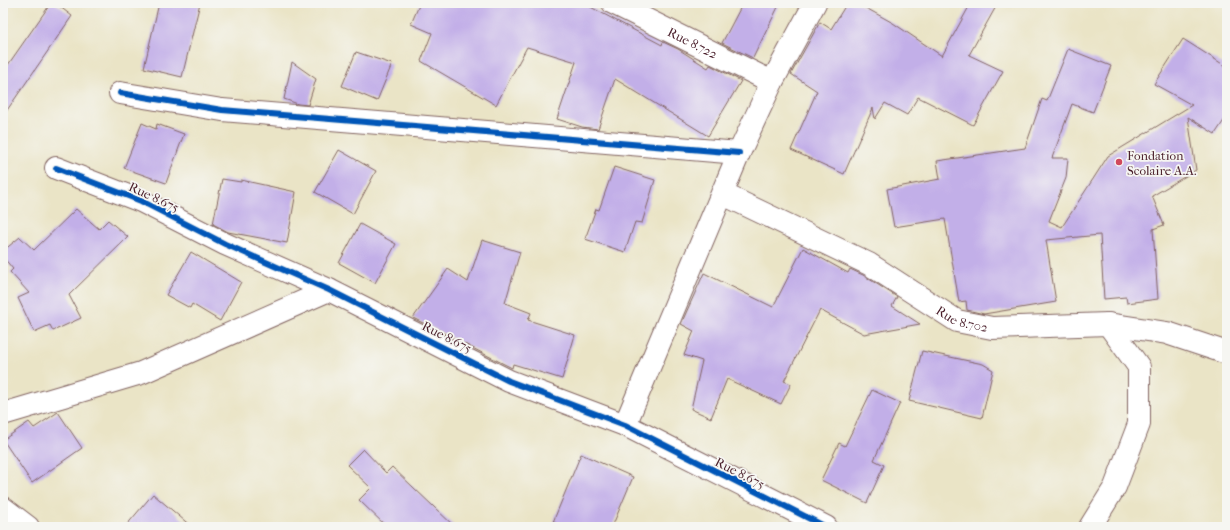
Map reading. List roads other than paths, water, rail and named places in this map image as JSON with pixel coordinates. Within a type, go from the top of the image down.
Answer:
[{"type":"street","name":"Rue 8.722","points":[[613,3],[772,82]]},
{"type":"street","points":[[624,425],[740,153],[772,82],[815,3]]},
{"type":"street","points":[[120,93],[222,110],[740,153]]},
{"type":"street","name":"Rue 8.675","points":[[56,168],[141,201],[226,244],[329,290],[509,381],[624,425],[826,527]]},
{"type":"street","name":"Rue 8.702","points":[[723,194],[869,264],[957,321],[992,328],[1108,324],[1166,333],[1227,353]]},
{"type":"street","points":[[3,414],[141,373],[329,290]]},
{"type":"street","points":[[1090,527],[1115,486],[1140,424],[1138,367],[1108,324]]},
{"type":"street","points":[[3,508],[28,527]]},
{"type":"place","name":"Fondation Scolaire A.A.","points":[[1119,162]]}]
